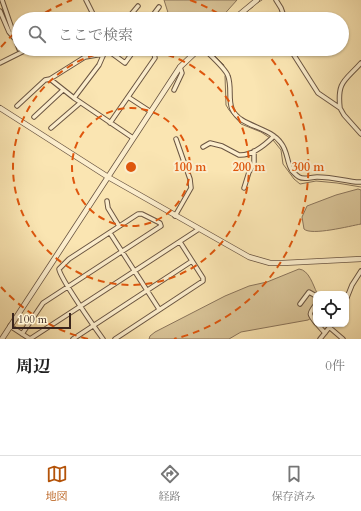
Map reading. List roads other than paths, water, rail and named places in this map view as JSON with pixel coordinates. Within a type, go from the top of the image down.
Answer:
[{"type":"street","points":[[2,0],[12,28]]},
{"type":"street","points":[[86,0],[92,12]]},
{"type":"street","points":[[242,12],[257,0]]},
{"type":"street","points":[[276,0],[282,12]]},
{"type":"street","points":[[133,12],[138,6]]},
{"type":"street","points":[[155,12],[159,7]]},
{"type":"street","points":[[0,11],[12,36]]},
{"type":"street","points":[[0,63],[12,55]]},
{"type":"street","points":[[17,106],[45,80],[50,79],[85,57],[91,56]]},
{"type":"street","points":[[74,98],[99,65],[102,56]]},
{"type":"street","points":[[116,56],[125,63],[130,56]]},
{"type":"street","points":[[110,123],[155,58],[154,56]]},
{"type":"street","points":[[2,339],[180,67],[192,56]]},
{"type":"street","points":[[211,56],[228,74],[230,101],[235,114],[245,122],[270,132],[281,143],[285,150],[288,164],[293,172],[300,178],[316,177],[361,182]]},
{"type":"street","points":[[294,56],[318,93],[340,108]]},
{"type":"street","points":[[361,62],[351,72],[341,86],[338,95],[340,108],[344,115],[361,134]]},
{"type":"street","points":[[174,90],[182,73],[180,67]]},
{"type":"street","points":[[50,79],[74,98],[133,138]]},
{"type":"street","points":[[34,117],[63,90]]},
{"type":"street","points":[[128,97],[151,112]]},
{"type":"street","points":[[51,128],[80,102]]},
{"type":"street","points":[[0,108],[108,177],[249,257],[270,263],[361,259]]},
{"type":"street","points":[[203,147],[210,143],[222,146],[242,156],[266,144],[274,136]]},
{"type":"street","points":[[175,216],[191,188],[190,179],[176,140]]},
{"type":"street","points":[[244,188],[248,172],[254,164],[254,151]]},
{"type":"street","points":[[107,201],[106,204],[119,226]]},
{"type":"street","points":[[22,334],[43,303],[68,286],[161,226],[160,223],[142,214],[138,214],[69,259],[59,269],[59,272],[68,286],[81,306],[103,339]]},
{"type":"street","points":[[10,326],[30,339],[199,229]]},
{"type":"street","points":[[110,233],[159,309]]},
{"type":"street","points":[[115,339],[159,309],[203,282],[203,278],[180,242]]},
{"type":"street","points":[[73,339],[192,261]]},
{"type":"street","points":[[349,292],[361,271]]},
{"type":"street","points":[[300,304],[309,292],[313,294]]},
{"type":"street","points":[[313,308],[310,315],[313,318]]},
{"type":"street","points":[[320,327],[324,333]]},
{"type":"street","points":[[322,338],[329,327]]},
{"type":"street","points":[[331,327],[343,339]]},
{"type":"waterway","points":[[257,3],[262,0]]},
{"type":"waterway","points":[[246,12],[253,7]]},
{"type":"waterway","points":[[215,56],[224,65]]},
{"type":"waterway","points":[[225,76],[226,105],[229,110],[241,124],[261,132],[270,138]]},
{"type":"waterway","points":[[273,140],[281,150],[283,164],[294,179],[300,184],[316,181],[361,187]]}]
